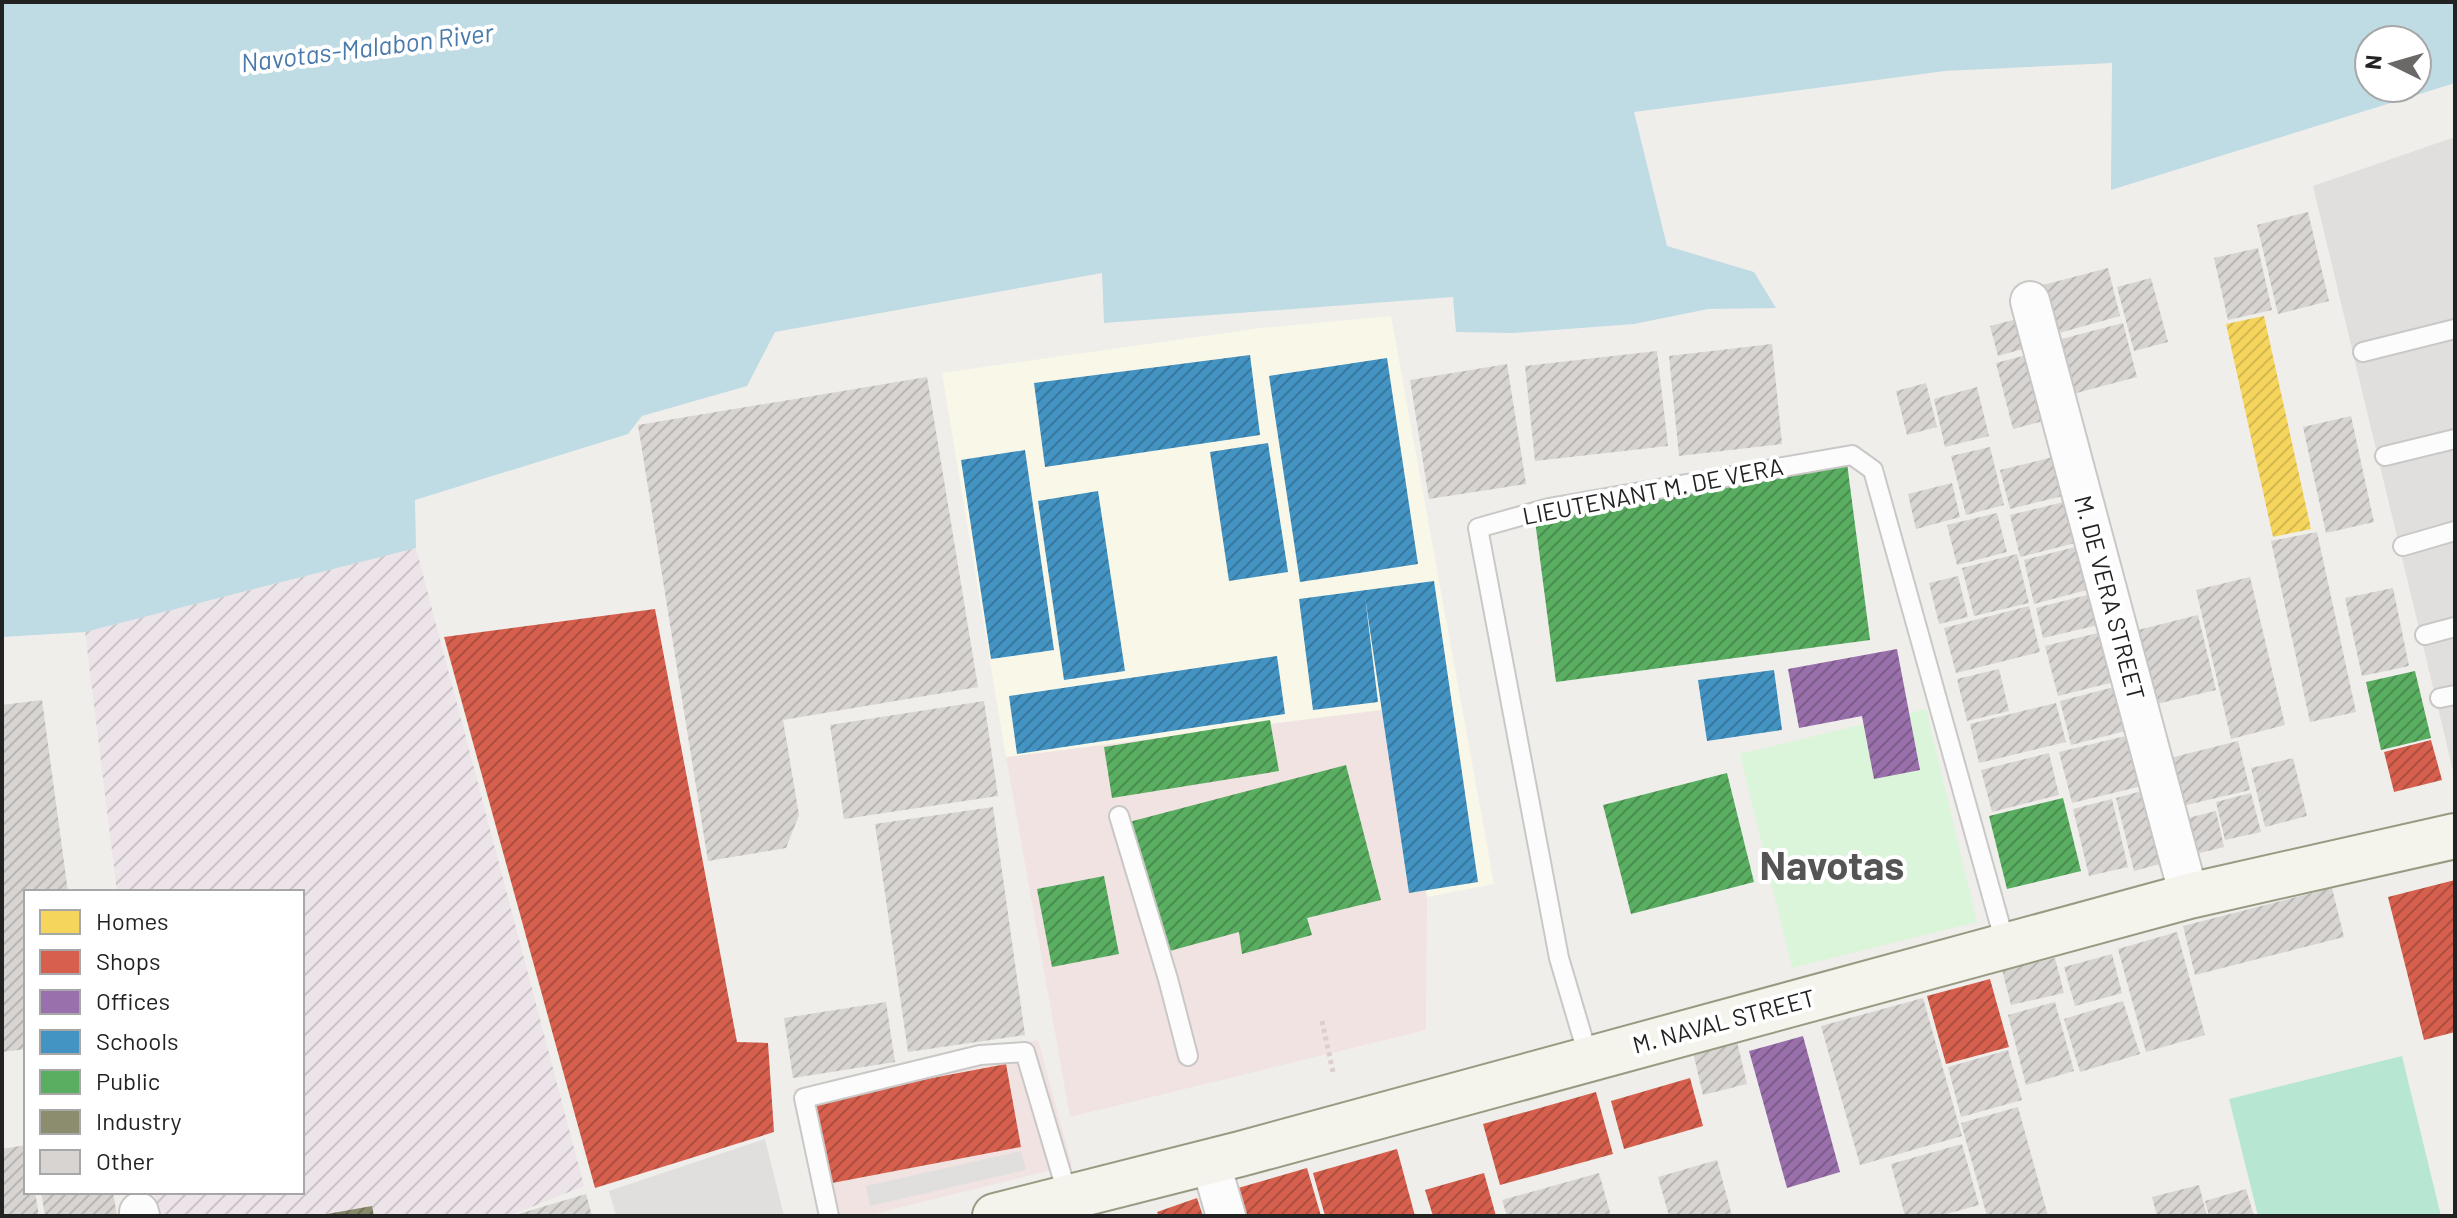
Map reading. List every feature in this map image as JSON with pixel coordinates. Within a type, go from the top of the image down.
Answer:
[{"type":"main road","name":"M. NAVAL STREET","points":[[995,1216],[1210,1161],[2189,896],[2455,836]]},
{"type":"street","name":"M. DE VERA STREET","points":[[2030,301],[2189,896]]},
{"type":"street","points":[[1210,1161],[1226,1216]]},
{"type":"lane","points":[[2363,352],[2455,329]]},
{"type":"lane","points":[[2385,456],[2455,439]]},
{"type":"lane","name":"LIEUTENANT M. DE VERA","points":[[1589,1059],[1559,958],[1478,528],[1535,512],[1852,455],[1873,470],[2006,946]]},
{"type":"lane","points":[[2403,546],[2455,531]]},
{"type":"lane","points":[[2425,635],[2455,627]]},
{"type":"lane","points":[[1119,816],[1188,1056]]},
{"type":"lane","points":[[829,1216],[804,1098],[980,1055],[1025,1052],[1068,1196]]},
{"type":"path","points":[[1322,1021],[1333,1072]]},
{"type":"shaded area","points":[[2455,137],[2455,779],[2313,186]]},
{"type":"shaded area","points":[[1391,316],[1494,884],[1427,897],[1388,709],[1006,757],[942,373],[1261,328]]},
{"type":"shaded area","points":[[416,548],[584,1186],[509,1216],[157,1216],[154,1194],[304,1194],[304,890],[117,890],[85,632]]},
{"type":"shaded area","points":[[1389,709],[1427,897],[1426,1030],[1070,1117],[1006,757]]},
{"type":"shaded area","points":[[1038,1040],[1072,1165],[866,1216],[819,1216],[794,1089]]},
{"type":"shaded area","points":[[765,1139],[784,1216],[616,1216],[609,1191]]},
{"type":"shaded area","points":[[1021,1151],[1026,1170],[870,1206],[866,1186]]},
{"type":"green space","points":[[1926,709],[1977,922],[1792,968],[1740,754]]},
{"type":"green space","points":[[2402,1056],[2441,1216],[2258,1216],[2229,1099]]},
{"type":"water","name":"Navotas-Malabon River","points":[[2,2],[2455,2],[2455,83],[2433,90],[2433,24],[2353,24],[2353,104],[2387,104],[2111,190],[2112,63],[1945,71],[1634,112],[1667,246],[1754,272],[1776,308],[1708,309],[1634,324],[1513,333],[1456,332],[1453,297],[1104,323],[1102,273],[775,332],[747,386],[642,416],[628,434],[415,500],[416,548],[85,632],[2,637]]},
{"type":"building: Homes","points":[[2264,316],[2311,529],[2273,537],[2226,324]]},
{"type":"building: Shops","points":[[655,609],[737,1042],[768,1043],[774,1132],[595,1188],[444,637]]},
{"type":"building: Shops","points":[[2431,740],[2442,780],[2394,792],[2384,752]]},
{"type":"building: Shops","points":[[2455,880],[2455,1032],[2424,1040],[2388,897]]},
{"type":"building: Shops","points":[[1990,979],[2009,1047],[1946,1064],[1927,996]]},
{"type":"building: Shops","points":[[1006,1064],[1021,1147],[827,1184],[811,1101]]},
{"type":"building: Shops","points":[[1690,1078],[1703,1126],[1624,1149],[1611,1101]]},
{"type":"building: Shops","points":[[1596,1092],[1613,1154],[1500,1185],[1483,1124]]},
{"type":"building: Shops","points":[[1397,1149],[1415,1216],[1325,1216],[1313,1173]]},
{"type":"building: Shops","points":[[1307,1168],[1321,1216],[1246,1216],[1238,1188]]},
{"type":"building: Shops","points":[[1484,1173],[1496,1216],[1433,1216],[1425,1190]]},
{"type":"building: Shops","points":[[1197,1198],[1203,1216],[1159,1216],[1157,1212]]},
{"type":"building: Offices","points":[[1897,649],[1920,770],[1874,779],[1862,716],[1799,728],[1788,669]]},
{"type":"building: Offices","points":[[1803,1036],[1840,1172],[1787,1188],[1749,1051]]},
{"type":"building: Schools","points":[[1250,355],[1260,435],[1045,467],[1034,383]]},
{"type":"building: Schools","points":[[1387,358],[1418,564],[1300,582],[1269,376]]},
{"type":"building: Schools","points":[[1268,443],[1288,572],[1229,581],[1210,452]]},
{"type":"building: Schools","points":[[1025,450],[1054,650],[991,659],[961,460]]},
{"type":"building: Schools","points":[[1098,491],[1125,671],[1064,680],[1038,501]]},
{"type":"building: Schools","points":[[1434,581],[1478,882],[1409,893],[1365,597],[1378,702],[1313,710],[1299,599]]},
{"type":"building: Schools","points":[[1277,656],[1285,714],[1017,754],[1009,696]]},
{"type":"building: Schools","points":[[1774,670],[1782,730],[1707,741],[1698,680]]},
{"type":"building: Public","points":[[1847,463],[1870,640],[1556,682],[1533,505]]},
{"type":"building: Public","points":[[2415,671],[2431,738],[2381,750],[2366,682]]},
{"type":"building: Public","points":[[1270,720],[1279,771],[1112,798],[1104,747]]},
{"type":"building: Public","points":[[1346,765],[1381,900],[1307,918],[1312,935],[1242,954],[1239,932],[1166,952],[1129,822]]},
{"type":"building: Public","points":[[1727,773],[1754,882],[1631,914],[1603,805]]},
{"type":"building: Public","points":[[2063,798],[2081,871],[2007,889],[1989,816]]},
{"type":"building: Public","points":[[1104,876],[1119,954],[1052,967],[1037,889]]},
{"type":"building: Industry","points":[[372,1206],[374,1216],[327,1216],[327,1214]]},
{"type":"building: Other","points":[[2308,212],[2329,301],[2278,314],[2257,225]]},
{"type":"building: Other","points":[[2258,248],[2272,310],[2228,320],[2214,258]]},
{"type":"building: Other","points":[[2108,268],[2120,316],[2052,335],[2039,286]]},
{"type":"building: Other","points":[[2151,278],[2168,342],[2134,351],[2117,287]]},
{"type":"building: Other","points":[[2025,317],[2033,346],[1998,356],[1990,326]]},
{"type":"building: Other","points":[[2123,323],[2137,377],[2065,396],[2050,342]]},
{"type":"building: Other","points":[[1772,344],[1782,444],[1679,456],[1669,356]]},
{"type":"building: Other","points":[[1657,351],[1668,446],[1535,461],[1525,366]]},
{"type":"building: Other","points":[[2038,352],[2055,418],[2013,429],[1996,363]]},
{"type":"building: Other","points":[[1507,364],[1526,484],[1429,499],[1410,380]]},
{"type":"building: Other","points":[[927,377],[978,687],[783,720],[799,815],[786,848],[708,861],[638,425]]},
{"type":"building: Other","points":[[1926,383],[1937,427],[1907,435],[1896,391]]},
{"type":"building: Other","points":[[1977,387],[1989,436],[1945,447],[1934,399]]},
{"type":"building: Other","points":[[2351,416],[2374,522],[2326,533],[2303,427]]},
{"type":"building: Other","points":[[1990,447],[2004,505],[1966,515],[1951,456]]},
{"type":"building: Other","points":[[2061,455],[2071,494],[2010,509],[2000,470]]},
{"type":"building: Other","points":[[1952,483],[1960,517],[1916,529],[1908,494]]},
{"type":"building: Other","points":[[2072,500],[2083,541],[2020,557],[2010,515]]},
{"type":"building: Other","points":[[1997,513],[2007,552],[1957,565],[1947,525]]},
{"type":"building: Other","points":[[2317,532],[2356,712],[2310,722],[2271,541]]},
{"type":"building: Other","points":[[2087,544],[2098,587],[2034,604],[2024,560]]},
{"type":"building: Other","points":[[2017,554],[2029,603],[1974,616],[1962,568]]},
{"type":"building: Other","points":[[1958,576],[1968,617],[1939,624],[1929,583]]},
{"type":"building: Other","points":[[2250,577],[2285,725],[2231,739],[2196,590]]},
{"type":"building: Other","points":[[2393,588],[2409,666],[2362,676],[2345,598]]},
{"type":"building: Other","points":[[2099,592],[2107,623],[2043,638],[2036,608]]},
{"type":"building: Other","points":[[2029,606],[2040,652],[1956,673],[1944,628]]},
{"type":"building: Other","points":[[2198,615],[2216,690],[2152,705],[2134,631]]},
{"type":"building: Other","points":[[2110,630],[2122,680],[2058,696],[2045,646]]},
{"type":"building: Other","points":[[1999,669],[2009,711],[1967,721],[1957,679]]},
{"type":"building: Other","points":[[2122,685],[2133,729],[2071,745],[2060,701]]},
{"type":"building: Other","points":[[42,700],[68,890],[24,890],[24,1049],[2,1052],[2,705]]},
{"type":"building: Other","points":[[984,701],[998,796],[844,819],[830,725]]},
{"type":"building: Other","points":[[2056,703],[2066,742],[1979,763],[1970,724]]},
{"type":"building: Other","points":[[2134,734],[2146,785],[2072,803],[2059,752]]},
{"type":"building: Other","points":[[2238,741],[2250,790],[2174,808],[2162,760]]},
{"type":"building: Other","points":[[2049,753],[2059,795],[1992,812],[1981,770]]},
{"type":"building: Other","points":[[2293,758],[2307,816],[2265,827],[2251,768]]},
{"type":"building: Other","points":[[2157,787],[2175,860],[2134,871],[2116,798]]},
{"type":"building: Other","points":[[2251,793],[2261,832],[2225,840],[2216,802]]},
{"type":"building: Other","points":[[2112,799],[2128,867],[2089,876],[2073,809]]},
{"type":"building: Other","points":[[993,807],[1025,1035],[908,1052],[875,824]]},
{"type":"building: Other","points":[[2216,811],[2224,847],[2188,856],[2180,820]]},
{"type":"building: Other","points":[[2332,888],[2344,937],[2195,975],[2183,926]]},
{"type":"building: Other","points":[[2177,932],[2205,1035],[2146,1052],[2118,949]]},
{"type":"building: Other","points":[[2112,954],[2122,993],[2075,1006],[2064,967]]},
{"type":"building: Other","points":[[2055,958],[2064,993],[2011,1005],[2002,970]]},
{"type":"building: Other","points":[[1923,998],[1962,1136],[1860,1165],[1821,1026]]},
{"type":"building: Other","points":[[2123,1001],[2140,1054],[2080,1072],[2064,1019]]},
{"type":"building: Other","points":[[886,1002],[895,1062],[793,1078],[784,1018]]},
{"type":"building: Other","points":[[2055,1002],[2074,1071],[2026,1085],[2008,1015]]},
{"type":"building: Other","points":[[1735,1033],[1747,1084],[1703,1095],[1691,1044]]},
{"type":"building: Other","points":[[2008,1050],[2022,1100],[1961,1117],[1948,1067]]},
{"type":"building: Other","points":[[2018,1107],[2048,1216],[1987,1216],[1961,1123]]},
{"type":"building: Other","points":[[1962,1144],[1979,1205],[1939,1216],[1905,1216],[1891,1164]]},
{"type":"building: Other","points":[[24,1145],[24,1194],[35,1194],[39,1216],[2,1216],[2,1149]]},
{"type":"building: Other","points":[[1717,1160],[1732,1216],[1669,1216],[1658,1177]]},
{"type":"building: Other","points":[[1599,1173],[1611,1216],[1507,1216],[1502,1200]]},
{"type":"building: Other","points":[[2199,1185],[2207,1216],[2157,1216],[2152,1197]]},
{"type":"building: Other","points":[[2246,1189],[2254,1216],[2209,1216],[2205,1201]]},
{"type":"building: Other","points":[[41,1194],[113,1194],[117,1216],[45,1216]]},
{"type":"building: Other","points":[[586,1194],[592,1216],[515,1216],[515,1215]]},
{"type":"district","name":"Navotas","points":[[1832,866]]}]
